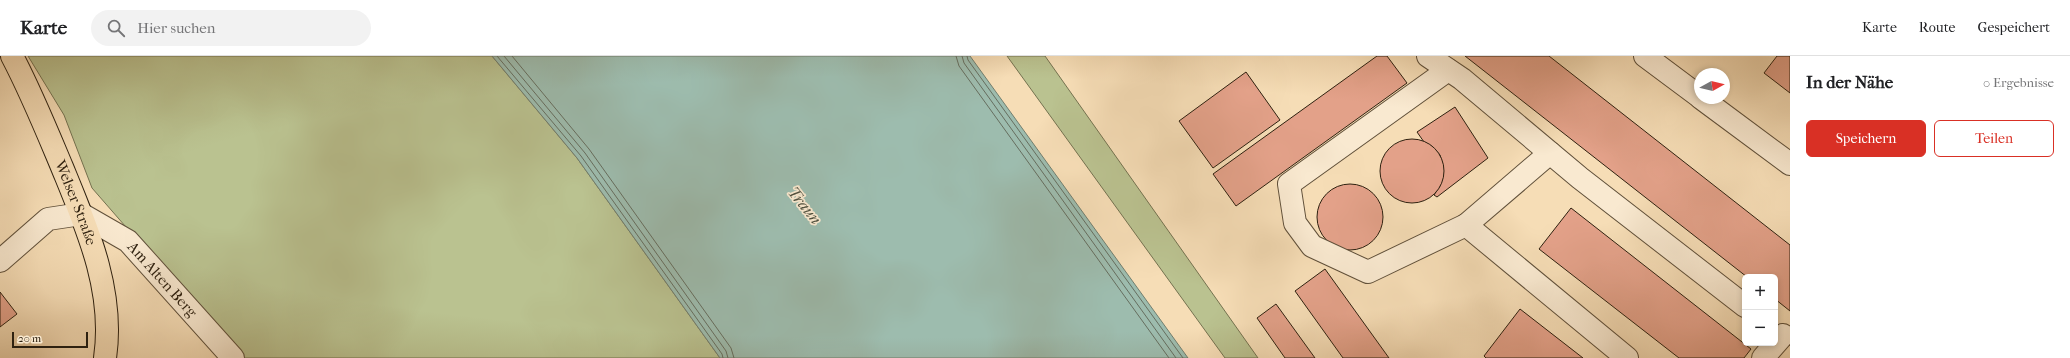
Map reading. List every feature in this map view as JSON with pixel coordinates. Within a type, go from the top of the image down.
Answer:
[{"type":"main road","name":"Welser Straße","points":[[12,56],[33,96],[81,214],[102,276],[107,342],[104,358]]},
{"type":"street","points":[[1428,56],[1462,79],[1550,153],[1742,304]]},
{"type":"street","points":[[1645,56],[1694,93]]},
{"type":"street","points":[[1448,70],[1289,184],[1294,223],[1312,246],[1368,272],[1466,225],[1550,153]]},
{"type":"street","points":[[1709,104],[1790,164]]},
{"type":"street","points":[[0,261],[48,219],[81,214]]},
{"type":"street","name":"Am Alten Berg","points":[[81,214],[128,241],[234,358]]},
{"type":"street","points":[[1466,225],[1627,358]]},
{"type":"street","points":[[1763,358],[1783,334]]},
{"type":"green space","points":[[28,56],[492,56],[577,158],[720,358],[240,358],[92,188],[64,115]]},
{"type":"green space","points":[[1007,56],[1045,56],[1258,358],[1225,358]]},
{"type":"water","name":"Traun","points":[[492,56],[970,56],[1188,358],[720,358],[577,158]]},
{"type":"building","points":[[1377,56],[1387,56],[1407,83],[1236,206],[1213,174]]},
{"type":"building","points":[[1465,56],[1549,56],[1790,245],[1790,311],[1778,301],[1778,274],[1743,274]]},
{"type":"building","points":[[1777,56],[1790,56],[1790,93],[1764,73]]},
{"type":"building","points":[[1246,72],[1280,120],[1213,168],[1179,121]]},
{"type":"building","points":[[1455,107],[1488,158],[1437,197],[1434,195],[1440,186],[1443,176],[1443,166],[1440,155],[1433,147],[1424,142],[1417,132]]},
{"type":"building","points":[[1412,139],[1430,145],[1438,153],[1444,171],[1438,189],[1430,197],[1412,203],[1394,197],[1386,189],[1380,171],[1386,153],[1394,145]]},
{"type":"building","points":[[1344,184],[1356,184],[1368,189],[1378,199],[1383,211],[1381,230],[1368,245],[1356,250],[1344,250],[1332,245],[1322,235],[1317,223],[1317,211],[1322,199],[1332,189]]},
{"type":"building","points":[[1571,208],[1742,342],[1742,346],[1747,346],[1751,349],[1744,358],[1679,358],[1539,249]]},
{"type":"building","points":[[1325,269],[1389,358],[1343,358],[1295,291]]},
{"type":"building","points":[[0,292],[17,314],[0,327]]},
{"type":"building","points":[[1276,304],[1315,358],[1285,358],[1257,318]]},
{"type":"building","points":[[1520,309],[1583,358],[1486,358],[1484,356]]}]
